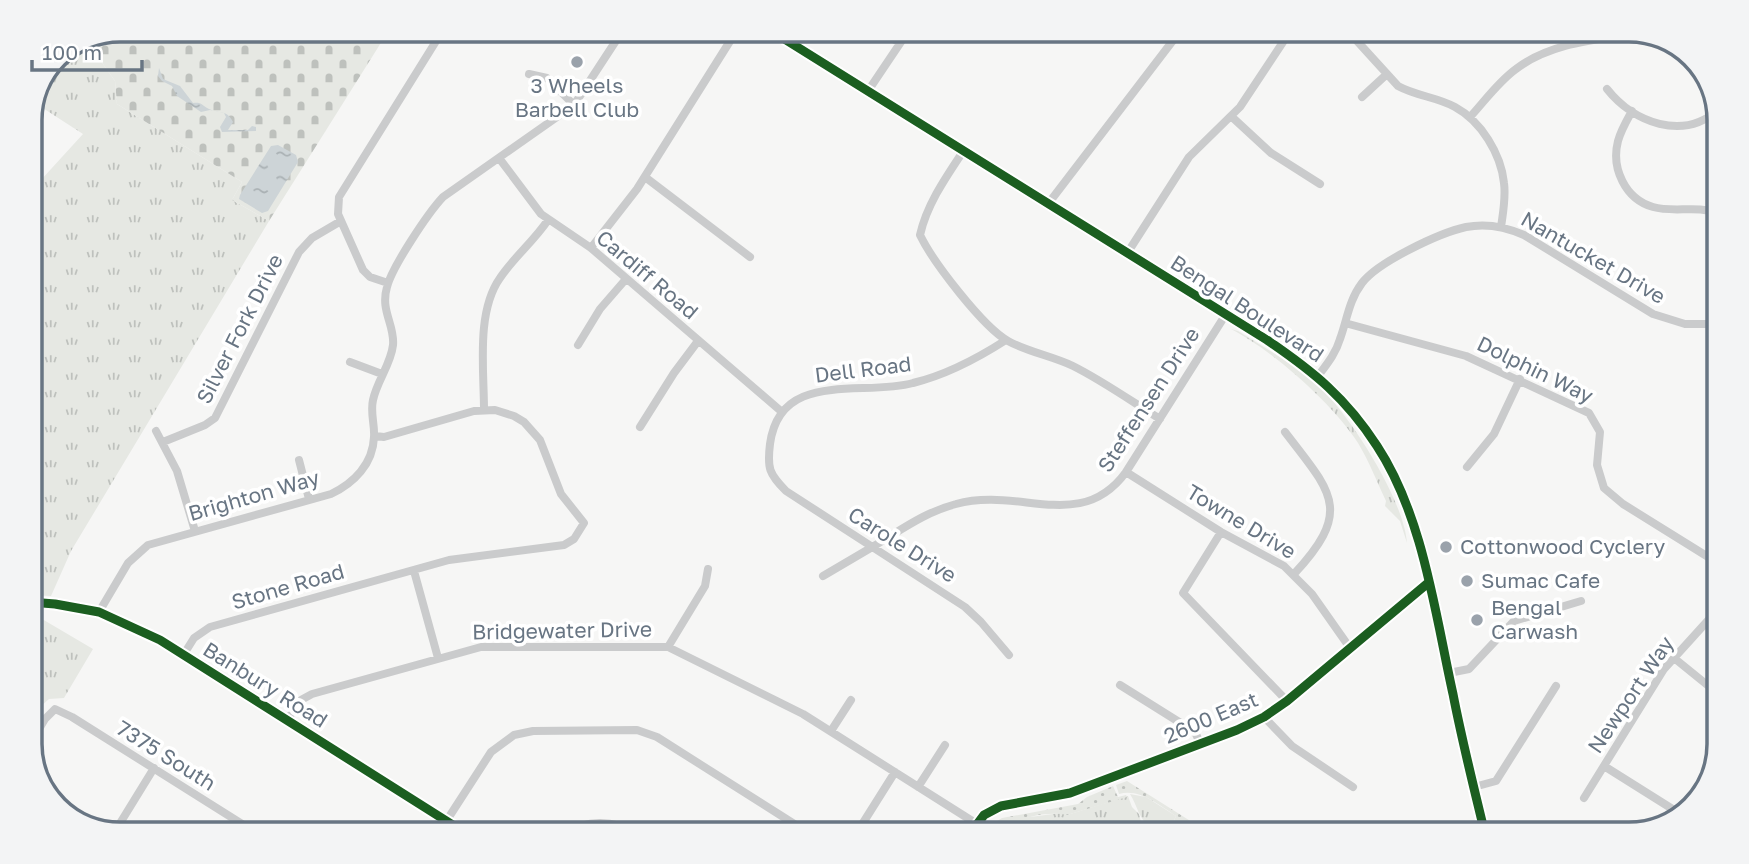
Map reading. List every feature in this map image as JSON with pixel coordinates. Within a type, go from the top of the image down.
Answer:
[{"type":"main road","name":"Bengal Boulevard","points":[[789,42],[1226,314],[1318,376],[1358,419],[1387,464],[1409,512],[1428,583],[1482,822]]},
{"type":"street","points":[[388,283],[366,274],[341,222],[338,206],[343,190],[436,42]]},
{"type":"street","name":"Brighton Way","points":[[100,612],[128,563],[140,550],[156,542],[338,490],[358,476],[369,457],[374,436],[372,404],[393,344],[385,310],[388,283],[443,197],[575,105],[615,42]]},
{"type":"street","points":[[591,248],[645,177],[729,42]]},
{"type":"street","points":[[1048,204],[1172,42]]},
{"type":"street","points":[[1128,252],[1189,157],[1232,117],[1283,42]]},
{"type":"street","points":[[1358,42],[1398,86],[1457,107],[1470,117],[1488,140],[1500,165],[1504,183],[1501,227]]},
{"type":"street","points":[[1470,117],[1509,74],[1524,64],[1559,48],[1584,42]]},
{"type":"street","points":[[868,91],[900,43]]},
{"type":"street","points":[[529,74],[547,78],[575,105]]},
{"type":"street","points":[[1362,97],[1387,74]]},
{"type":"street","points":[[1607,89],[1632,111],[1656,124],[1682,127],[1707,119]]},
{"type":"street","points":[[1632,111],[1616,149],[1618,172],[1631,194],[1653,207],[1707,210]]},
{"type":"street","points":[[1232,117],[1271,153],[1320,184]]},
{"type":"street","points":[[964,150],[930,205],[920,235],[932,256],[956,288],[1006,340],[1072,366],[1160,419]]},
{"type":"street","name":"Cardiff Road","points":[[499,158],[534,207],[548,220],[591,248],[782,412]]},
{"type":"street","points":[[645,177],[750,257]]},
{"type":"street","points":[[374,436],[384,437],[484,410],[486,308],[501,276],[548,220]]},
{"type":"street","name":"Silver Fork Drive","points":[[163,442],[205,425],[215,418],[299,252],[312,238],[341,222]]},
{"type":"street","name":"Nantucket Drive","points":[[1318,376],[1337,347],[1353,297],[1361,284],[1380,266],[1467,227],[1501,227],[1524,235],[1653,314],[1685,324],[1707,324]]},
{"type":"street","points":[[578,345],[594,317],[626,279]]},
{"type":"street","name":"Steffensen Drive","points":[[823,576],[911,522],[956,504],[982,499],[1007,499],[1054,506],[1077,505],[1096,500],[1108,493],[1126,472],[1226,314]]},
{"type":"street","name":"Dolphin Way","points":[[1345,323],[1466,356],[1589,413],[1600,432],[1597,465],[1604,488],[1613,497],[1707,556]]},
{"type":"street","name":"Dell Road","points":[[782,412],[809,393],[828,389],[885,389],[932,378],[988,352],[1006,340]]},
{"type":"street","points":[[640,427],[698,341]]},
{"type":"street","points":[[350,362],[382,374]]},
{"type":"street","points":[[1467,467],[1494,434],[1520,379]]},
{"type":"street","name":"Stone Road","points":[[184,654],[194,638],[210,627],[461,558],[564,545],[574,539],[584,523],[561,494],[546,452],[532,430],[514,416],[484,410]]},
{"type":"street","name":"Carole Drive","points":[[782,412],[771,436],[768,460],[769,472],[786,491],[965,607],[1009,655]]},
{"type":"street","points":[[156,431],[182,484],[195,531]]},
{"type":"street","points":[[1285,432],[1319,476],[1329,499],[1330,512],[1324,537],[1317,549],[1294,574]]},
{"type":"street","points":[[299,460],[309,499]]},
{"type":"street","name":"Towne Drive","points":[[1126,472],[1294,574],[1312,594],[1350,648]]},
{"type":"street","points":[[1222,532],[1182,593],[1287,701]]},
{"type":"street","points":[[668,647],[705,586],[708,569]]},
{"type":"street","points":[[414,570],[438,658]]},
{"type":"street","name":"2600 East","points":[[979,822],[984,815],[1001,806],[1070,793],[1264,717],[1287,701],[1428,583]]},
{"type":"street","points":[[1449,673],[1469,669],[1514,621],[1581,601]]},
{"type":"street","name":"Banbury Road","points":[[42,603],[100,612],[152,635],[447,821]]},
{"type":"street","name":"Newport Way","points":[[1584,798],[1656,683],[1707,621]]},
{"type":"street","name":"Bridgewater Drive","points":[[287,720],[296,705],[312,694],[489,646],[668,647],[782,702],[974,822]]},
{"type":"street","points":[[1674,658],[1707,685]]},
{"type":"street","points":[[1120,685],[1195,732],[1200,743]]},
{"type":"street","points":[[1474,788],[1496,781],[1556,686]]},
{"type":"street","points":[[831,731],[851,699]]},
{"type":"street","name":"7375 South","points":[[42,724],[55,709],[72,717],[239,822]]},
{"type":"street","points":[[1264,717],[1292,746],[1353,787]]},
{"type":"street","points":[[447,821],[491,752],[514,735],[533,731],[636,730],[657,737],[791,822]]},
{"type":"street","points":[[918,786],[945,745]]},
{"type":"street","points":[[1604,766],[1672,809]]},
{"type":"street","points":[[121,822],[154,768]]},
{"type":"street","points":[[864,822],[895,772]]},
{"type":"green space","points":[[120,42],[381,42],[269,221],[232,200],[242,182],[117,104],[115,81],[91,48]]},
{"type":"green space","points":[[91,48],[115,81],[117,104],[242,182],[232,200],[269,221],[71,551],[51,596],[42,596],[42,179],[83,134],[43,108],[50,86],[58,73],[69,61]]},
{"type":"green space","points":[[1231,329],[1289,363],[1318,385],[1345,416],[1386,482],[1404,525],[1407,543],[1400,521],[1385,506],[1386,501],[1358,443],[1334,412],[1301,379]]},
{"type":"green space","points":[[42,619],[93,649],[64,698],[49,699],[42,705]]},
{"type":"green space","points":[[1127,781],[1192,822],[1173,822],[1176,816],[1156,803],[1134,793],[1119,794],[1116,785]]},
{"type":"green space","points":[[1113,786],[1118,797],[1127,797],[1067,815],[1048,814],[1019,822],[995,822],[1002,818],[1078,804],[1087,797]]},
{"type":"green space","points":[[1130,794],[1146,797],[1176,816],[1173,822],[1145,822]]},
{"type":"green space","points":[[1128,796],[1141,822],[1017,822],[1022,818],[1061,813],[1067,815]]},
{"type":"water","points":[[159,68],[163,79],[180,86],[193,103],[200,103],[216,111],[201,112],[177,96],[172,86],[158,76]]},
{"type":"water","points":[[224,113],[233,122],[228,130],[248,130],[252,126],[256,127],[256,131],[222,132],[220,127],[226,117]]},
{"type":"water","points":[[278,145],[296,155],[298,162],[268,211],[262,213],[239,199],[271,146]]},
{"type":"cycle path","points":[[789,42],[1267,340],[1300,363],[1341,400],[1365,429],[1393,473],[1417,534],[1482,822]]},
{"type":"cycle path","points":[[979,822],[984,815],[1001,806],[1070,793],[1237,730],[1264,717],[1287,701],[1428,583]]},
{"type":"cycle path","points":[[42,603],[99,612],[160,640],[448,822]]},
{"type":"place","name":"3 Wheels Barbell Club","points":[[577,62]]},
{"type":"place","name":"Cottonwood Cyclery","points":[[1446,547]]},
{"type":"place","name":"Sumac Cafe","points":[[1467,581]]},
{"type":"place","name":"Bengal Carwash","points":[[1477,620]]}]
